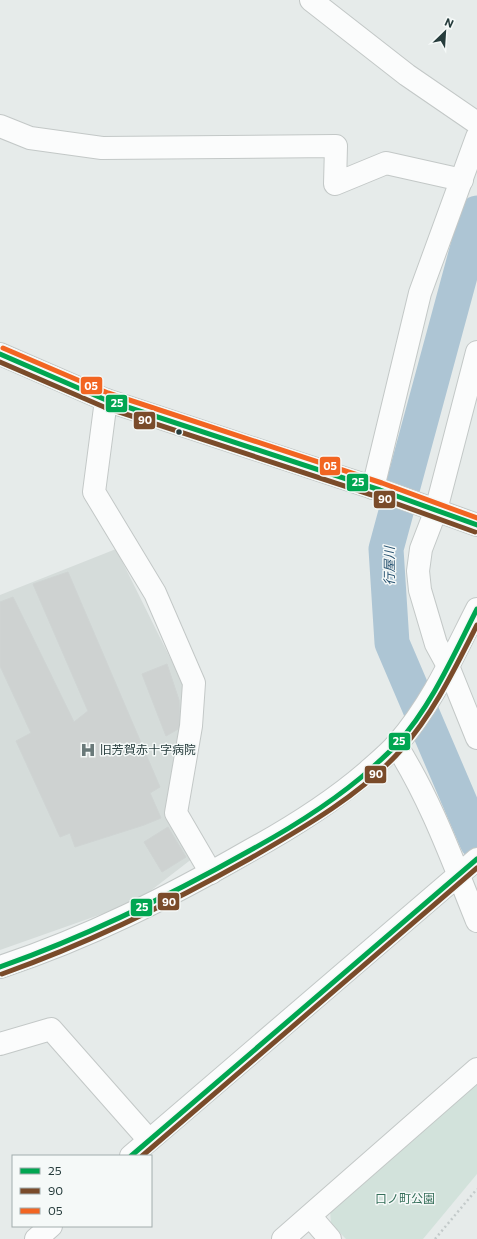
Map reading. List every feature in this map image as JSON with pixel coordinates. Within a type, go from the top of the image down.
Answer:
[{"type":"street","points":[[311,0],[407,76],[477,123]]},
{"type":"street","points":[[0,126],[30,138],[102,148],[336,146],[335,184],[386,163],[462,180]]},
{"type":"street","points":[[377,489],[420,293],[477,138]]},
{"type":"street","points":[[475,726],[448,666],[436,644],[420,590],[418,571],[421,549],[431,508],[477,352]]},
{"type":"street","points":[[0,354],[106,400],[377,489],[477,525]]},
{"type":"street","points":[[106,400],[94,492],[155,593],[194,682],[191,726],[176,813],[211,873]]},
{"type":"street","points":[[0,967],[29,958],[82,937],[138,912],[211,873],[314,813],[352,785],[402,738],[438,686],[477,609]]},
{"type":"street","points":[[402,738],[408,764],[429,806],[467,867],[477,921]]},
{"type":"street","points":[[132,1155],[467,867]]},
{"type":"street","points":[[0,1044],[51,1029],[149,1140]]},
{"type":"street","points":[[283,1239],[477,1069]]},
{"type":"street","points":[[310,1216],[330,1239]]},
{"type":"street","points":[[36,1239],[50,1227]]},
{"type":"path","points":[[435,1239],[477,1189]]},
{"type":"shaded area","name":"旧芳賀赤十字病院","points":[[116,549],[186,690],[166,810],[193,858],[136,902],[0,950],[0,595]]},
{"type":"green space","name":"口ノ町公園","points":[[477,1082],[477,1174],[423,1239],[346,1239],[331,1224],[330,1210]]},
{"type":"building","points":[[68,572],[160,787],[150,793],[161,818],[144,825],[75,847],[70,833],[60,837],[16,741],[31,733],[0,666],[0,602],[13,597],[74,722],[88,711],[33,584]]},
{"type":"building","points":[[167,664],[179,700],[180,728],[166,736],[142,674]]},
{"type":"building","points":[[168,827],[186,857],[162,872],[144,842]]},
{"type":"waterway","name":"行屋川","points":[[477,213],[386,549],[392,643],[477,842]]},
{"type":"transit line","name":"05","points":[[3,348],[108,393],[382,483],[477,518]]},
{"type":"transit line","name":"25","points":[[0,354],[106,400],[380,490],[477,525]]},
{"type":"transit line","name":"90","points":[[0,362],[104,407],[378,497],[475,532]]},
{"type":"transit line","name":"25","points":[[0,967],[96,929],[189,884],[282,833],[343,792],[388,753],[410,729],[441,680],[477,609]]},
{"type":"transit line","name":"90","points":[[2,974],[98,936],[191,891],[291,835],[350,796],[385,766],[413,736],[434,706],[477,625]]},
{"type":"transit line","name":"25","points":[[132,1155],[477,859]]},
{"type":"transit line","name":"90","points":[[143,1155],[477,868]]},
{"type":"place","name":"旧芳賀赤十字病院","points":[[88,750]]}]
